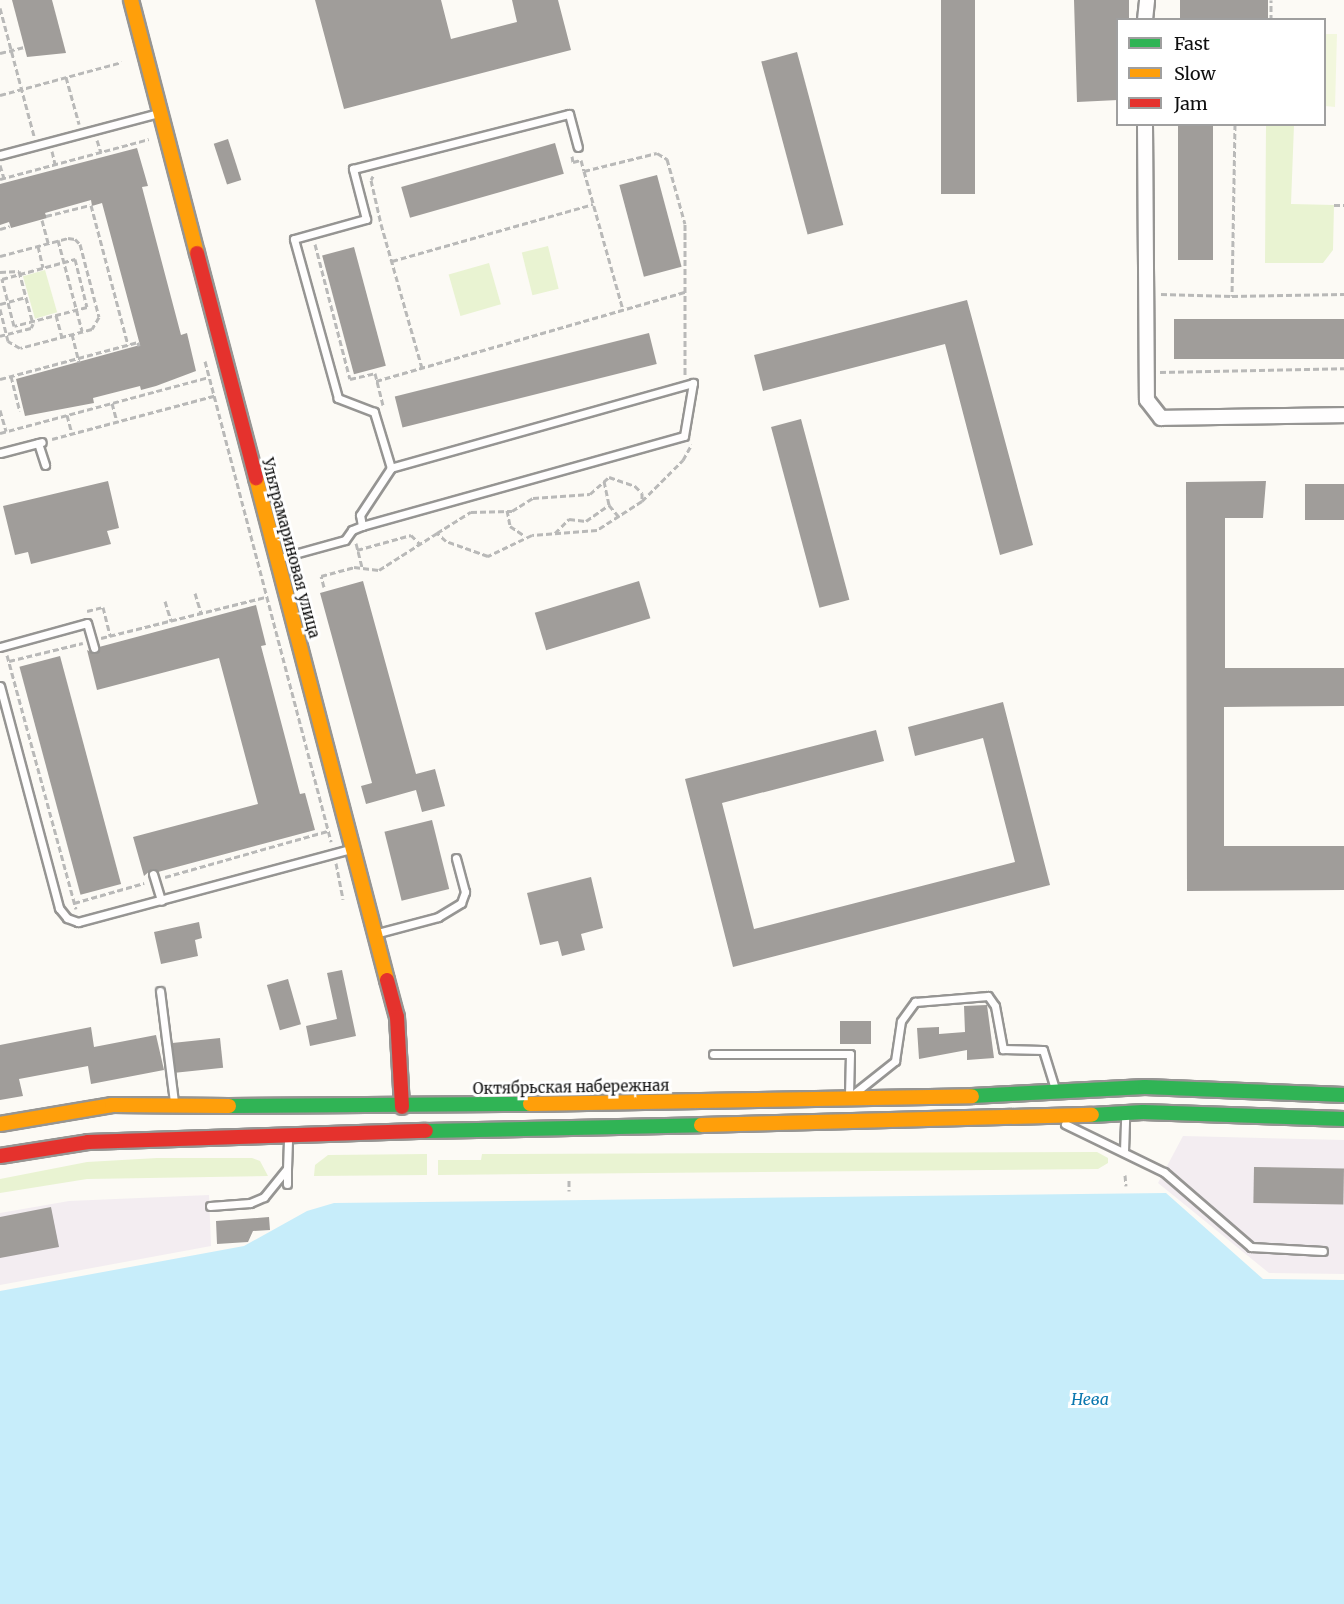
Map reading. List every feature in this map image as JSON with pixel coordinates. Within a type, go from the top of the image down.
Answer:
[{"type":"main road","name":"Ультрамариновая улица","points":[[131,0],[231,392],[397,1017],[402,1107]]},
{"type":"main road","name":"Октябрьская набережная","points":[[0,1124],[103,1106],[402,1107],[1056,1094],[1145,1087],[1344,1095]]},
{"type":"main road","points":[[0,1156],[88,1142],[288,1134],[1052,1118],[1125,1116],[1143,1112],[1344,1119]]},
{"type":"street","points":[[1145,18],[1147,0]]},
{"type":"street","points":[[1145,126],[1147,400],[1161,418],[1344,415]]},
{"type":"lane","points":[[0,155],[159,113]]},
{"type":"lane","points":[[391,468],[374,412],[338,398],[294,239],[366,219],[353,169],[570,114],[578,147]]},
{"type":"lane","points":[[277,559],[345,540],[352,530],[362,526],[684,436],[693,383],[391,468],[360,516],[362,526]]},
{"type":"lane","points":[[0,453],[40,442],[45,465]]},
{"type":"lane","points":[[3,646],[87,623],[93,644]]},
{"type":"lane","points":[[0,686],[59,908],[66,918],[78,922],[353,849]]},
{"type":"lane","points":[[375,933],[438,917],[461,903],[465,892],[456,858]]},
{"type":"lane","points":[[154,877],[161,901]]},
{"type":"lane","points":[[160,991],[174,1107]]},
{"type":"lane","points":[[849,1097],[895,1060],[901,1021],[915,1002],[988,996],[995,1006],[1003,1049],[1043,1050],[1056,1094]]},
{"type":"lane","points":[[713,1054],[850,1054],[849,1097]]},
{"type":"lane","points":[[1124,1151],[1125,1116]]},
{"type":"lane","points":[[1052,1118],[1164,1172],[1251,1247],[1323,1251]]},
{"type":"lane","points":[[287,1184],[288,1134]]},
{"type":"lane","points":[[210,1206],[250,1203],[264,1197],[287,1169]]},
{"type":"path","points":[[1271,0],[1271,18]]},
{"type":"path","points":[[0,8],[34,138],[23,141]]},
{"type":"path","points":[[0,53],[24,46]]},
{"type":"path","points":[[0,95],[122,62]]},
{"type":"path","points":[[66,77],[79,124],[92,121],[101,152]]},
{"type":"path","points":[[1233,296],[1235,126]]},
{"type":"path","points":[[0,164],[2,178],[149,139]]},
{"type":"path","points":[[578,147],[623,310]]},
{"type":"path","points":[[571,152],[573,162],[581,160]]},
{"type":"path","points":[[584,171],[657,153],[668,159],[685,224],[685,376]]},
{"type":"path","points":[[89,155],[90,160]]},
{"type":"path","points":[[29,171],[31,176]]},
{"type":"path","points":[[375,174],[370,180],[422,368]]},
{"type":"path","points":[[46,216],[91,204],[128,345]]},
{"type":"path","points":[[392,261],[593,204]]},
{"type":"path","points":[[1334,205],[1344,205]]},
{"type":"path","points":[[42,220],[48,243]]},
{"type":"path","points":[[371,227],[381,224]]},
{"type":"path","points":[[0,229],[10,226]]},
{"type":"path","points":[[0,256],[68,238],[80,244],[99,317],[92,329],[20,348],[13,346],[7,335],[0,309]]},
{"type":"path","points":[[58,240],[82,332]]},
{"type":"path","points":[[319,242],[315,248],[350,379],[375,373],[385,414]]},
{"type":"path","points":[[38,246],[43,268]]},
{"type":"path","points":[[75,259],[87,307],[14,326],[2,279],[64,262],[75,259]]},
{"type":"path","points":[[0,272],[15,268],[20,274],[33,321],[31,328],[0,336]]},
{"type":"path","points":[[376,381],[685,292]]},
{"type":"path","points":[[1156,294],[1233,296],[1344,294]]},
{"type":"path","points":[[0,304],[26,297]]},
{"type":"path","points":[[56,315],[62,337]]},
{"type":"path","points":[[72,334],[79,360]]},
{"type":"path","points":[[0,379],[79,360],[138,342],[139,346]]},
{"type":"path","points":[[1155,373],[1344,368]]},
{"type":"path","points":[[674,380],[692,375]]},
{"type":"path","points":[[11,376],[20,411]]},
{"type":"path","points":[[0,433],[209,377]]},
{"type":"path","points":[[150,388],[151,393]]},
{"type":"path","points":[[40,442],[231,392]]},
{"type":"path","points":[[112,403],[117,422]]},
{"type":"path","points":[[91,404],[92,409]]},
{"type":"path","points":[[0,410],[6,431]]},
{"type":"path","points":[[67,415],[72,434]]},
{"type":"path","points":[[437,533],[446,542],[488,556],[526,536],[588,534],[642,501],[683,460],[696,438]]},
{"type":"path","points":[[324,587],[321,576],[362,567],[379,570],[471,512],[520,509],[533,498],[590,494],[604,479],[609,477],[635,486],[642,501]]},
{"type":"path","points":[[604,479],[609,505],[619,517]]},
{"type":"path","points":[[553,534],[569,519],[586,521],[609,505]]},
{"type":"path","points":[[507,510],[510,526],[526,536]]},
{"type":"path","points":[[352,530],[362,567]]},
{"type":"path","points":[[357,550],[411,535],[420,544]]},
{"type":"path","points":[[195,593],[201,613]]},
{"type":"path","points":[[9,661],[93,644],[171,621],[267,597]]},
{"type":"path","points":[[165,601],[171,621]]},
{"type":"path","points":[[3,646],[9,661],[78,922]]},
{"type":"path","points":[[74,903],[154,877],[328,831]]},
{"type":"path","points":[[1125,1175],[1126,1186]]},
{"type":"path","points":[[569,1180],[569,1191]]},
{"type":"shaded area","points":[[1183,1136],[1344,1140],[1344,1274],[1269,1273],[1158,1183]]},
{"type":"shaded area","points":[[209,1195],[211,1246],[0,1285],[0,1213],[69,1201]]},
{"type":"green space","points":[[1326,34],[1337,34],[1335,107],[1326,106]]},
{"type":"green space","points":[[1266,126],[1294,126],[1291,204],[1334,205],[1333,250],[1323,263],[1265,263]]},
{"type":"green space","points":[[548,246],[559,289],[532,295],[522,253]]},
{"type":"green space","points":[[489,263],[501,304],[460,316],[449,275]]},
{"type":"green space","points":[[45,270],[57,312],[35,319],[23,276]]},
{"type":"green space","points":[[1097,1152],[1108,1158],[1108,1163],[1098,1169],[438,1175],[438,1160],[481,1160],[482,1154]]},
{"type":"green space","points":[[427,1154],[427,1175],[314,1176],[315,1165],[328,1155]]},
{"type":"green space","points":[[157,1158],[252,1158],[260,1161],[268,1176],[87,1179],[0,1193],[0,1179],[87,1162]]},
{"type":"water","name":"Нева","points":[[1166,1193],[1263,1279],[1344,1280],[1344,1604],[0,1604],[0,1291],[244,1246],[307,1211],[334,1203]]},
{"type":"building","points":[[12,0],[52,0],[66,53],[27,57]]},
{"type":"building","points":[[315,0],[441,0],[451,39],[517,22],[512,0],[558,0],[571,50],[344,109]]},
{"type":"building","points":[[941,0],[975,0],[975,194],[941,194]]},
{"type":"building","points":[[1074,0],[1129,0],[1129,18],[1116,18],[1116,100],[1077,102]]},
{"type":"building","points":[[1180,0],[1268,0],[1268,18],[1180,18]]},
{"type":"building","points":[[797,52],[843,225],[808,234],[761,62]]},
{"type":"building","points":[[1178,126],[1213,126],[1213,260],[1178,260]]},
{"type":"building","points":[[228,139],[241,180],[227,185],[214,144]]},
{"type":"building","points":[[555,143],[564,174],[410,218],[401,187]]},
{"type":"building","points":[[137,148],[148,186],[142,187],[181,335],[187,333],[196,371],[141,390],[140,386],[93,398],[94,403],[25,416],[16,379],[140,345],[102,203],[92,206],[91,200],[45,213],[47,218],[11,228],[9,222],[0,225],[0,184]]},
{"type":"building","points":[[657,175],[682,267],[644,277],[619,185]]},
{"type":"building","points":[[354,247],[386,366],[354,374],[322,256]]},
{"type":"building","points":[[967,300],[1033,545],[1000,555],[945,344],[763,391],[754,355]]},
{"type":"building","points":[[1174,319],[1344,319],[1344,359],[1174,359]]},
{"type":"building","points":[[649,333],[657,364],[403,427],[395,396]]},
{"type":"building","points":[[801,419],[849,600],[819,608],[771,427]]},
{"type":"building","points":[[108,481],[119,528],[107,531],[111,544],[31,564],[28,552],[15,555],[3,506]]},
{"type":"building","points":[[1266,481],[1263,518],[1225,518],[1225,668],[1344,668],[1344,706],[1224,707],[1224,846],[1344,846],[1344,890],[1187,891],[1186,482]]},
{"type":"building","points":[[1305,484],[1344,484],[1344,520],[1305,520]]},
{"type":"building","points":[[363,581],[416,774],[435,769],[445,806],[422,812],[416,790],[366,804],[361,786],[372,783],[320,593]]},
{"type":"building","points":[[639,581],[650,618],[546,650],[535,613]]},
{"type":"building","points":[[256,605],[266,645],[261,646],[300,794],[305,793],[315,830],[158,872],[152,869],[144,876],[133,837],[258,804],[219,658],[97,690],[87,650],[95,654],[99,647]]},
{"type":"building","points":[[60,656],[121,884],[81,895],[19,667]]},
{"type":"building","points":[[1003,702],[1050,885],[733,967],[685,779],[876,730],[884,761],[722,803],[754,929],[1015,862],[983,738],[915,756],[908,727]]},
{"type":"building","points":[[432,820],[449,889],[402,901],[384,832]]},
{"type":"building","points":[[591,877],[603,928],[581,934],[585,950],[562,956],[558,941],[540,945],[527,893]]},
{"type":"building","points":[[199,922],[202,938],[195,940],[198,956],[161,964],[154,932]]},
{"type":"building","points":[[342,970],[356,1036],[310,1046],[306,1026],[337,1019],[327,973]]},
{"type":"building","points":[[288,979],[301,1024],[280,1030],[267,985]]},
{"type":"building","points":[[987,1005],[994,1058],[967,1060],[967,1050],[919,1059],[917,1028],[939,1027],[939,1034],[965,1032],[964,1006]]},
{"type":"building","points":[[840,1021],[871,1021],[871,1044],[840,1044]]},
{"type":"building","points":[[91,1027],[94,1047],[156,1035],[164,1070],[91,1084],[88,1066],[19,1079],[23,1096],[0,1100],[0,1045]]},
{"type":"building","points":[[220,1038],[223,1068],[175,1073],[172,1043]]},
{"type":"building","points":[[1254,1167],[1344,1169],[1343,1205],[1253,1203]]},
{"type":"building","points":[[51,1207],[59,1247],[0,1258],[0,1217]]},
{"type":"building","points":[[269,1217],[270,1230],[253,1231],[248,1242],[217,1244],[216,1221]]},
{"type":"traffic: fast","points":[[972,1096],[1145,1087],[1344,1095]]},
{"type":"traffic: fast","points":[[229,1106],[530,1104]]},
{"type":"traffic: fast","points":[[1092,1115],[1143,1112],[1344,1119]]},
{"type":"traffic: fast","points":[[426,1131],[701,1125]]},
{"type":"traffic: slow","points":[[131,0],[197,253]]},
{"type":"traffic: slow","points":[[256,478],[387,980]]},
{"type":"traffic: slow","points":[[530,1104],[972,1096]]},
{"type":"traffic: slow","points":[[0,1124],[112,1105],[229,1106]]},
{"type":"traffic: slow","points":[[701,1125],[1092,1115]]},
{"type":"traffic: jam","points":[[197,253],[256,478]]},
{"type":"traffic: jam","points":[[387,980],[397,1017],[402,1107]]},
{"type":"traffic: jam","points":[[0,1156],[88,1142],[426,1131]]}]
